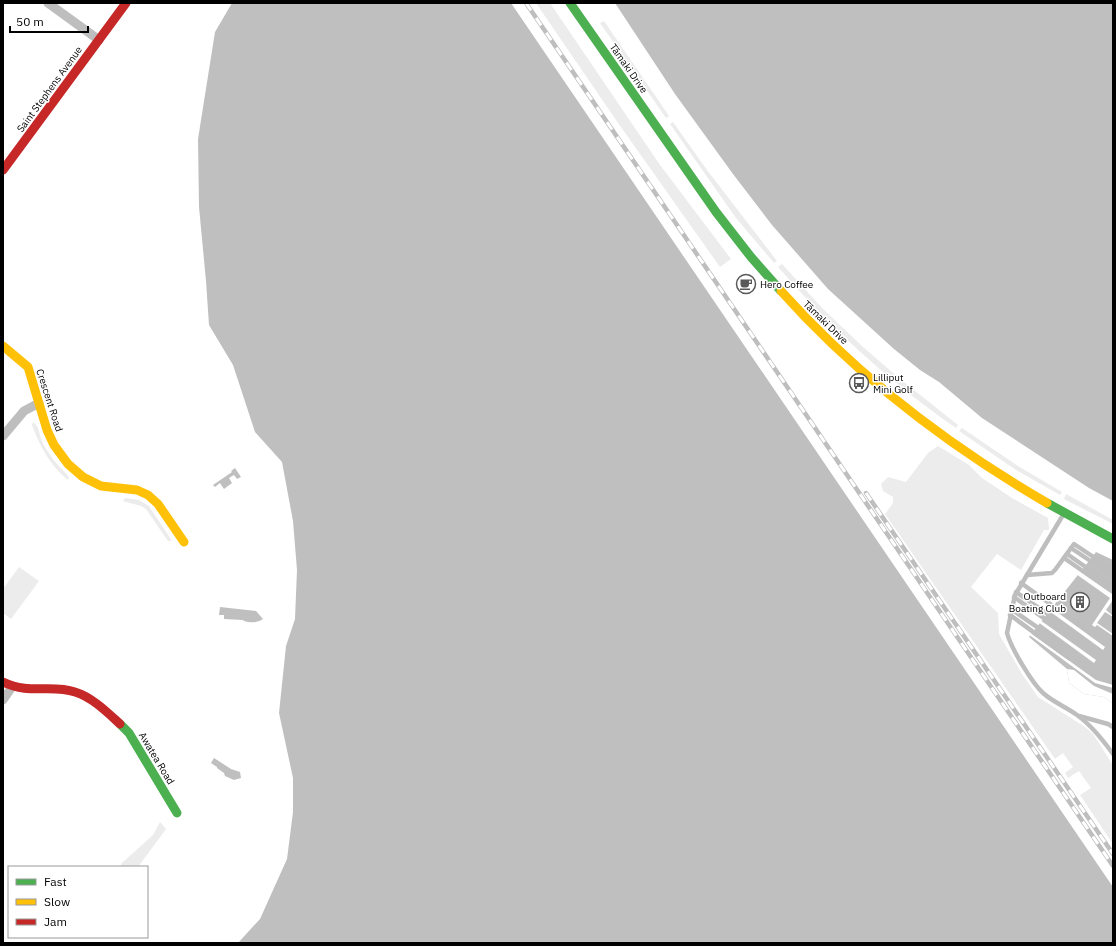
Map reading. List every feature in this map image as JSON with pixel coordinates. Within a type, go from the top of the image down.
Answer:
[{"type":"main road","name":"Saint Stephens Avenue","points":[[3,170],[126,3]]},
{"type":"main road","name":"Tāmaki Drive","points":[[570,3],[707,202],[750,256],[793,304],[845,355],[903,406],[974,458],[1025,491],[1063,514],[1113,539]]},
{"type":"main road","name":"Crescent Road","points":[[3,346],[28,367],[50,438],[73,470],[88,480],[101,486],[137,490],[148,495],[158,504],[184,542]]},
{"type":"main road","name":"Awatea Road","points":[[3,682],[12,687],[26,690],[75,692],[84,696],[124,727],[129,733],[177,813]]},
{"type":"street","points":[[48,3],[99,40]]},
{"type":"street","points":[[3,436],[24,411],[39,403]]},
{"type":"street","points":[[3,700],[12,687]]},
{"type":"lane","points":[[1063,514],[1016,592],[1011,609],[1007,633],[1008,638],[1038,688],[1045,695],[1077,716],[1094,730],[1113,754]]},
{"type":"lane","points":[[1027,574],[1052,572],[1073,546]]},
{"type":"lane","points":[[1073,546],[1113,570]]},
{"type":"lane","points":[[1073,546],[1113,576]]},
{"type":"lane","points":[[1066,556],[1113,586]]},
{"type":"lane","points":[[1066,556],[1113,592]]},
{"type":"lane","points":[[1021,583],[1088,631]]},
{"type":"lane","points":[[1016,592],[1082,638]]},
{"type":"lane","points":[[1014,597],[1079,643]]},
{"type":"lane","points":[[1011,609],[1073,652]]},
{"type":"lane","points":[[1010,615],[1069,658]]},
{"type":"lane","points":[[1077,716],[1108,724],[1113,727]]},
{"type":"shaded area","points":[[232,3],[511,3],[1113,887],[1113,943],[238,943],[260,919],[287,859],[293,812],[293,778],[279,713],[286,646],[295,619],[297,570],[293,521],[282,462],[255,432],[233,365],[209,325],[199,207],[198,139],[215,32]]},
{"type":"shaded area","points":[[536,3],[550,3],[660,165],[731,259],[720,267],[616,120]]},
{"type":"shaded area","points":[[605,3],[1113,3],[1113,509],[935,394],[762,226]]},
{"type":"shaded area","points":[[604,21],[669,116],[666,118],[600,23]]},
{"type":"shaded area","points":[[673,122],[707,170],[777,261],[774,263],[736,218],[670,124]]},
{"type":"shaded area","points":[[782,264],[822,308],[863,347],[900,379],[958,425],[956,428],[906,391],[844,337],[778,267]]},
{"type":"shaded area","points":[[33,422],[38,428],[46,450],[69,477],[68,480],[46,455],[35,433],[32,425]]},
{"type":"shaded area","points":[[962,428],[1018,466],[1062,492],[1060,495],[1016,470],[959,431]]},
{"type":"shaded area","points":[[938,446],[969,465],[982,478],[1012,498],[1048,518],[1049,530],[1044,530],[1021,570],[997,554],[971,587],[998,613],[999,634],[1022,674],[1038,697],[1085,727],[1093,734],[1113,765],[1113,844],[1080,795],[1091,788],[1079,771],[1068,778],[1065,773],[1073,767],[1063,753],[1055,759],[885,514],[893,503],[893,497],[883,491],[881,484],[888,477],[906,482],[928,453]]},
{"type":"shaded area","points":[[235,468],[241,477],[237,479],[234,475],[229,478],[232,483],[224,489],[220,483],[215,487],[213,485],[232,472],[231,471]]},
{"type":"shaded area","points":[[1066,494],[1113,520],[1113,524],[1064,499]]},
{"type":"shaded area","points":[[125,498],[139,500],[149,506],[172,541],[168,541],[146,509],[123,501]]},
{"type":"shaded area","points":[[1096,552],[1113,560],[1113,704],[1104,697],[1084,694],[1069,683],[1067,669],[1029,637]]},
{"type":"shaded area","points":[[19,567],[39,581],[11,619],[3,613],[3,589]]},
{"type":"shaded area","points":[[220,607],[256,611],[263,619],[251,622],[224,619],[224,615],[219,615]]},
{"type":"shaded area","points":[[214,758],[231,769],[240,772],[241,778],[234,780],[225,776],[224,773],[211,763]]},
{"type":"shaded area","points":[[160,822],[166,829],[139,866],[120,866],[122,863],[153,835]]},
{"type":"pier","points":[[603,3],[615,3],[675,94],[733,174],[772,225],[828,289],[894,349],[920,370],[939,382],[982,418],[1089,488],[1113,501],[1113,511],[995,439],[934,395],[871,344],[823,297],[760,228],[712,162]]},
{"type":"pier","points":[[1078,570],[1113,594],[1113,600],[1106,610],[1113,617],[1105,612],[1097,623],[1113,634],[1113,636],[1097,625],[1095,627],[1092,625],[1110,598],[1076,574]]},
{"type":"pier","points":[[1050,607],[1105,647],[1103,650],[1048,610]]},
{"type":"pier","points":[[1040,620],[1096,660],[1094,663],[1038,622]]},
{"type":"pier","points":[[1029,632],[1096,680],[1113,685],[1113,688],[1095,683],[1028,634]]},
{"type":"pier","points":[[1067,669],[1074,670],[1094,686],[1113,694],[1113,704],[1104,697],[1084,694],[1069,683]]},
{"type":"railway","points":[[526,3],[1113,866]]},
{"type":"railway","points":[[866,493],[1113,854]]},
{"type":"traffic: fast","points":[[570,3],[716,212],[751,257],[781,291]]},
{"type":"traffic: fast","points":[[1047,503],[1113,539]]},
{"type":"traffic: fast","points":[[120,724],[129,733],[177,813]]},
{"type":"traffic: slow","points":[[781,291],[841,352],[906,408],[975,458],[1047,503]]},
{"type":"traffic: slow","points":[[3,346],[28,367],[47,430],[54,445],[68,464],[83,477],[101,486],[137,490],[148,495],[158,504],[184,542]]},
{"type":"traffic: jam","points":[[3,170],[126,3]]},
{"type":"traffic: jam","points":[[3,682],[22,688],[57,689],[81,694],[94,701],[120,724]]},
{"type":"place","name":"Hero Coffee","points":[[746,284]]},
{"type":"place","name":"Lilliput Mini Golf","points":[[859,383]]},
{"type":"place","name":"Outboard Boating Club","points":[[1080,602]]}]
